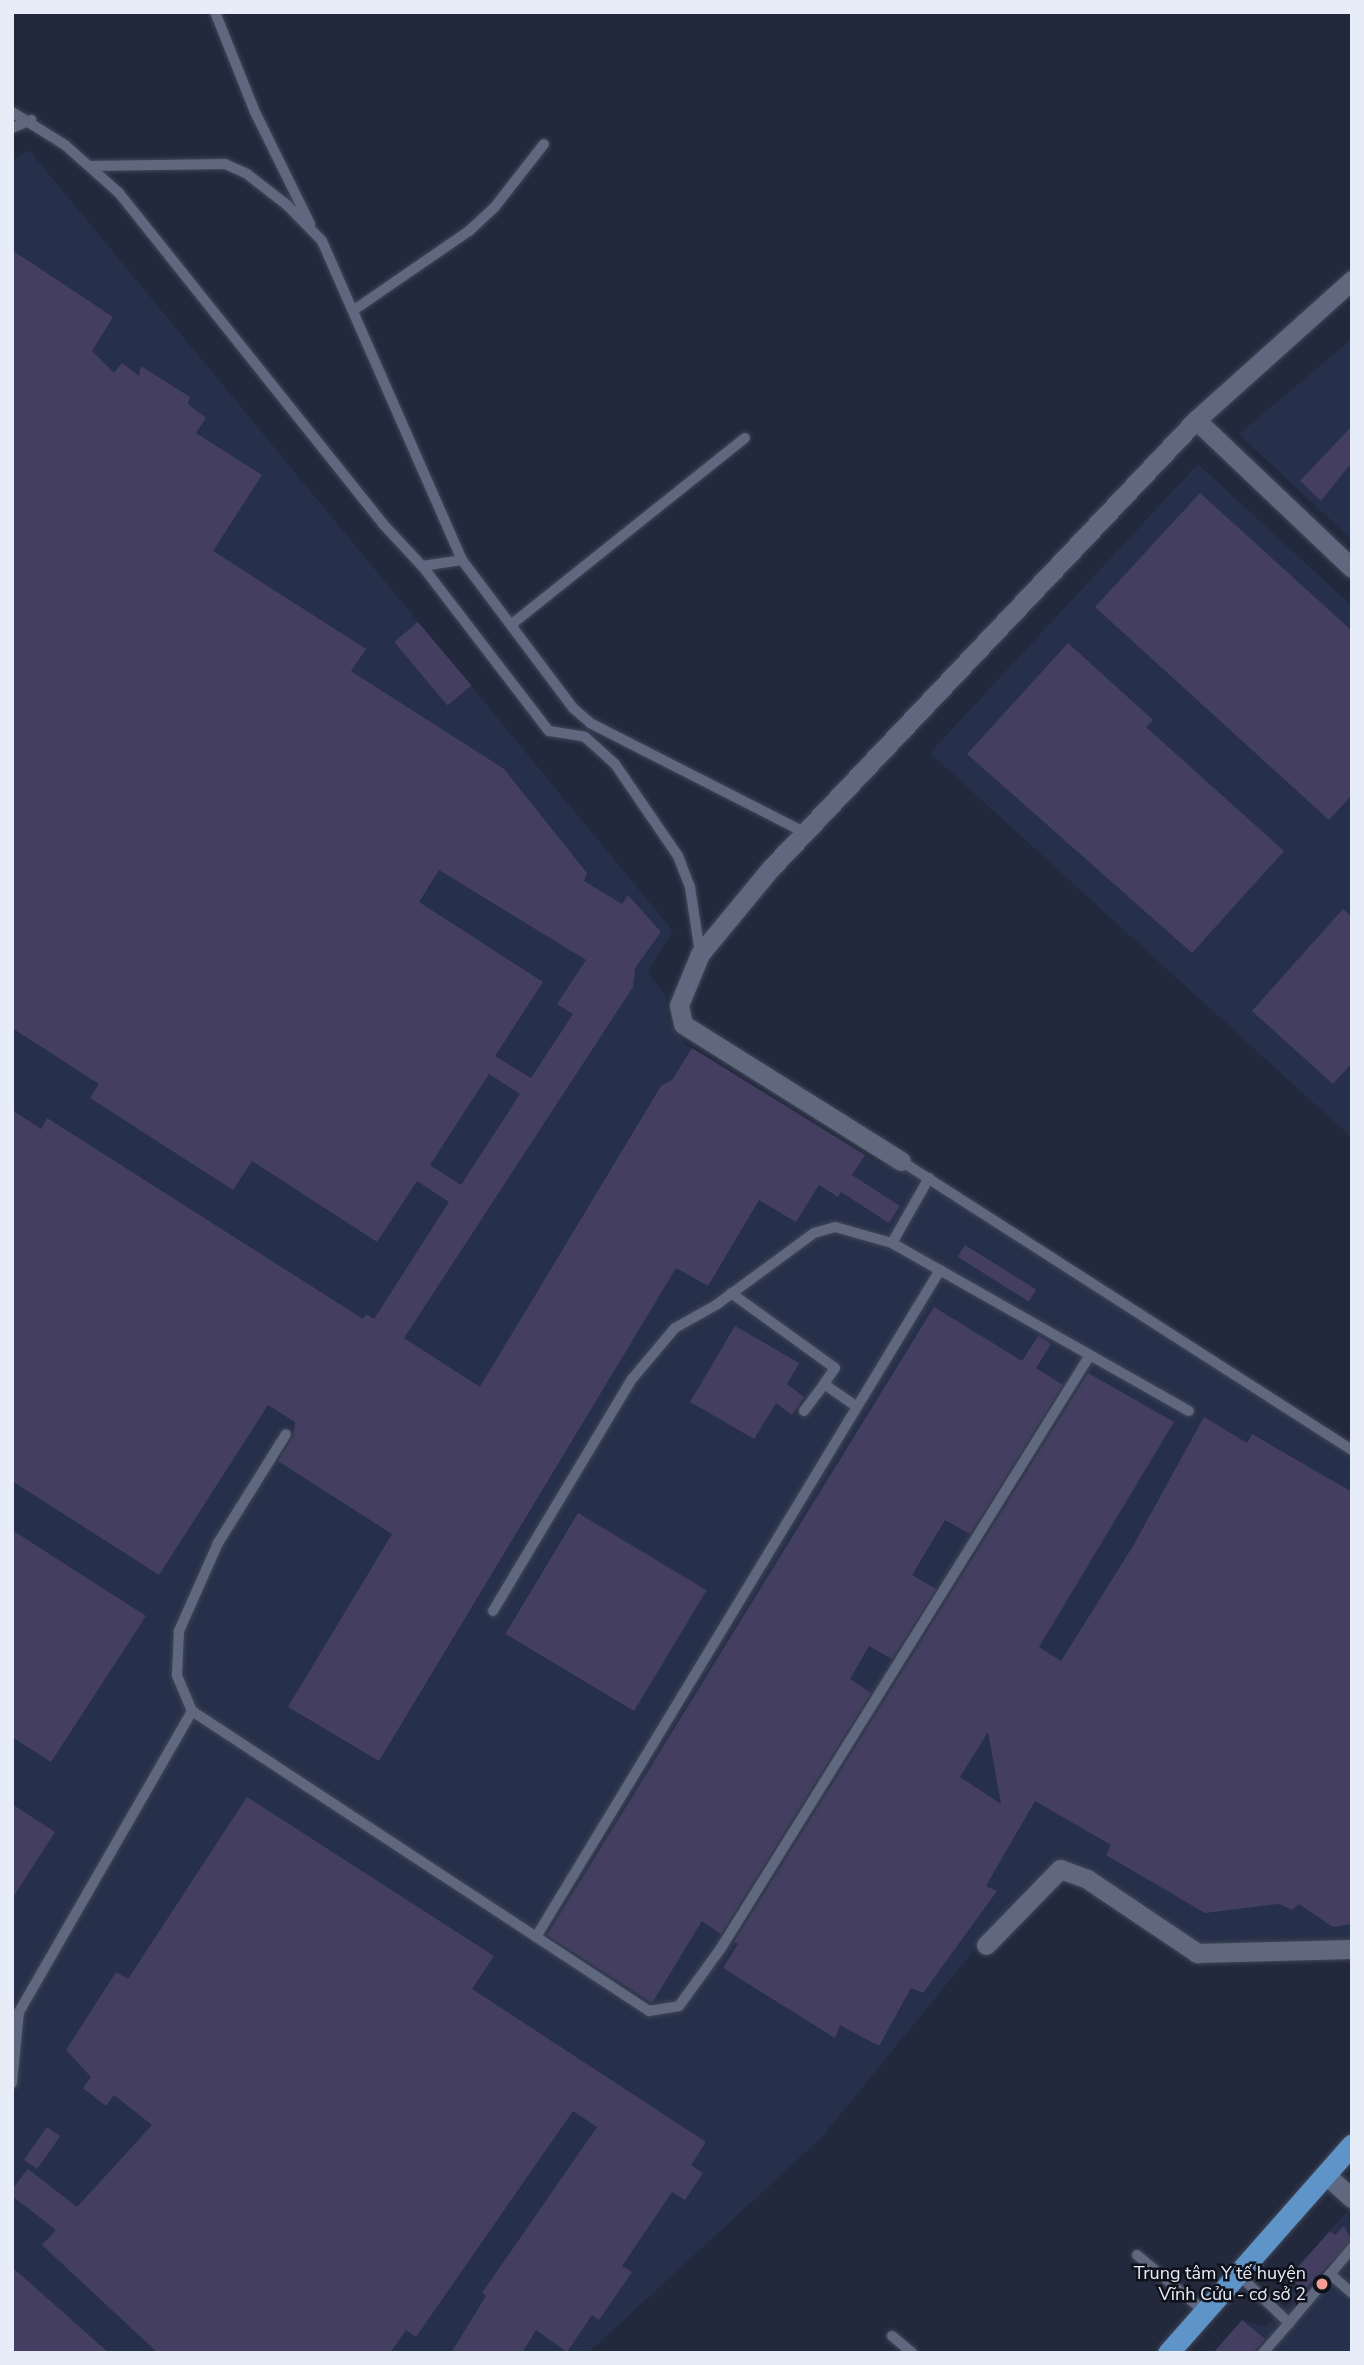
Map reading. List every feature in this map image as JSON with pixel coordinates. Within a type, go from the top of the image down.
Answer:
[{"type":"main road","points":[[1168,2353],[1352,2144]]},
{"type":"street","points":[[901,1161],[683,1024],[679,1005],[700,954],[804,832],[1196,421],[1352,280]]},
{"type":"street","points":[[1196,421],[1352,568]]},
{"type":"street","points":[[986,1945],[1060,1870],[1087,1879],[1197,1953],[1352,1949]]},
{"type":"street","points":[[1325,2174],[1352,2198]]},
{"type":"lane","points":[[215,12],[255,112],[354,310],[462,560],[580,716],[804,832]]},
{"type":"lane","points":[[12,112],[31,120],[119,193],[383,524],[422,566],[549,731],[585,737],[615,764],[678,856],[690,887],[700,954]]},
{"type":"lane","points":[[12,128],[31,120]]},
{"type":"lane","points":[[354,310],[469,230],[494,208],[544,144]]},
{"type":"lane","points":[[89,166],[225,164],[247,174],[313,231]]},
{"type":"lane","points":[[512,624],[745,438]]},
{"type":"lane","points":[[422,566],[462,560]]},
{"type":"lane","points":[[901,1161],[1352,1450]]},
{"type":"lane","points":[[892,1243],[929,1178]]},
{"type":"lane","points":[[493,1611],[632,1379],[675,1328],[731,1293],[814,1233],[835,1227],[892,1243],[1189,1411]]},
{"type":"lane","points":[[536,1937],[940,1270]]},
{"type":"lane","points":[[731,1293],[835,1368],[804,1411]]},
{"type":"lane","points":[[286,1434],[218,1543],[179,1631],[177,1675],[192,1711],[649,2011],[679,2006],[721,1948],[1090,1355]]},
{"type":"lane","points":[[824,1384],[857,1407]]},
{"type":"lane","points":[[12,2083],[19,2012],[192,1711]]},
{"type":"lane","points":[[1263,2353],[1352,2248]]},
{"type":"lane","points":[[1137,2255],[1204,2311]]},
{"type":"lane","points":[[1237,2274],[1289,2323]]},
{"type":"lane","points":[[1330,2274],[1352,2293]]},
{"type":"lane","points":[[892,2336],[912,2353]]},
{"type":"shaded area","points":[[29,150],[673,931],[647,972],[666,996],[668,1020],[685,1044],[880,1164],[914,1169],[1352,1450],[1352,1942],[1197,1946],[1060,1863],[980,1943],[822,2137],[588,2353],[12,2353],[12,161]]},
{"type":"shaded area","points":[[1352,339],[1352,540],[1239,434]]},
{"type":"shaded area","points":[[1198,464],[1352,606],[1352,1138],[930,753]]},
{"type":"shaded area","name":"Trung tâm Y tế huyện Vĩnh Cửu - cơ sở 2","points":[[1349,2209],[1352,2353],[1213,2353],[1242,2320],[1265,2326],[1292,2301],[1289,2277]]},
{"type":"building","points":[[12,250],[113,317],[92,351],[114,373],[122,363],[139,376],[141,366],[190,397],[188,404],[206,418],[196,433],[262,475],[213,551],[366,649],[351,671],[504,769],[587,873],[584,881],[622,904],[628,895],[661,932],[635,968],[633,987],[404,1338],[480,1387],[661,1086],[672,1080],[692,1048],[865,1155],[852,1175],[900,1206],[889,1223],[841,1192],[838,1197],[819,1185],[796,1222],[759,1200],[708,1286],[676,1268],[379,1761],[288,1707],[392,1534],[278,1461],[293,1437],[295,1422],[268,1405],[159,1575],[12,1481],[12,1110],[41,1129],[47,1118],[363,1319],[366,1314],[374,1319],[449,1202],[417,1181],[377,1242],[252,1161],[233,1190],[90,1098],[99,1084],[12,1028]],"holes":[[[439,870],[586,960],[557,1004],[573,1014],[531,1078],[495,1056],[543,982],[419,902]],[[489,1074],[520,1094],[461,1185],[430,1165]]]},
{"type":"building","points":[[1352,426],[1352,462],[1321,501],[1300,481]]},
{"type":"building","points":[[1200,493],[1352,631],[1352,795],[1329,820],[1095,607]]},
{"type":"building","points":[[418,622],[471,686],[448,706],[394,642]]},
{"type":"building","points":[[1068,643],[1153,720],[1146,727],[1284,851],[1192,953],[967,754]]},
{"type":"building","points":[[1343,909],[1352,917],[1352,1063],[1333,1084],[1252,1011]]},
{"type":"building","points":[[965,1245],[1036,1290],[1029,1301],[958,1257]]},
{"type":"building","points":[[934,1307],[1022,1361],[1038,1336],[1051,1344],[1036,1368],[1063,1385],[970,1534],[945,1520],[912,1575],[936,1589],[892,1659],[869,1646],[850,1679],[871,1693],[721,1934],[702,1921],[652,2003],[547,1935]]},
{"type":"building","points":[[735,1326],[799,1363],[787,1384],[804,1397],[792,1415],[776,1403],[754,1439],[690,1402]]},
{"type":"building","points":[[1088,1373],[1174,1422],[1039,1647],[1061,1661],[1133,1546],[1204,1417],[1247,1443],[1252,1434],[1352,1492],[1352,1924],[1333,1927],[1299,1904],[1292,1910],[1279,1904],[1205,1913],[1106,1855],[1111,1845],[1035,1801],[986,1886],[997,1891],[923,1993],[911,1988],[879,2046],[840,2025],[835,2038],[723,1968],[738,1944],[734,1942]],"holes":[[[988,1732],[1001,1804],[960,1777]]]},
{"type":"building","points":[[578,1513],[707,1590],[634,1711],[505,1634]]},
{"type":"building","points":[[12,1530],[146,1616],[51,1762],[12,1737]]},
{"type":"building","points":[[247,1797],[494,1956],[472,1989],[706,2142],[691,2165],[703,2173],[685,2200],[672,2192],[622,2266],[632,2272],[599,2320],[592,2315],[567,2352],[536,2330],[522,2353],[451,2353],[486,2296],[482,2293],[597,2127],[573,2111],[416,2337],[406,2330],[390,2353],[158,2353],[42,2245],[56,2230],[12,2196],[12,2189],[28,2169],[77,2207],[152,2125],[114,2095],[106,2106],[83,2088],[91,2077],[66,2050],[116,1972],[128,1979]]},
{"type":"building","points":[[12,1804],[55,1832],[12,1899]]},
{"type":"building","points":[[47,2127],[60,2136],[37,2169],[24,2160]]},
{"type":"building","points":[[1344,2226],[1352,2241],[1304,2290],[1289,2277],[1330,2231],[1335,2235]]},
{"type":"building","points":[[12,2267],[109,2353],[12,2353]]},
{"type":"building","points":[[1242,2320],[1265,2339],[1253,2353],[1213,2353]]},
{"type":"place","name":"Trung tâm Y tế huyện Vĩnh Cửu - cơ sở 2","points":[[1322,2284]]}]
